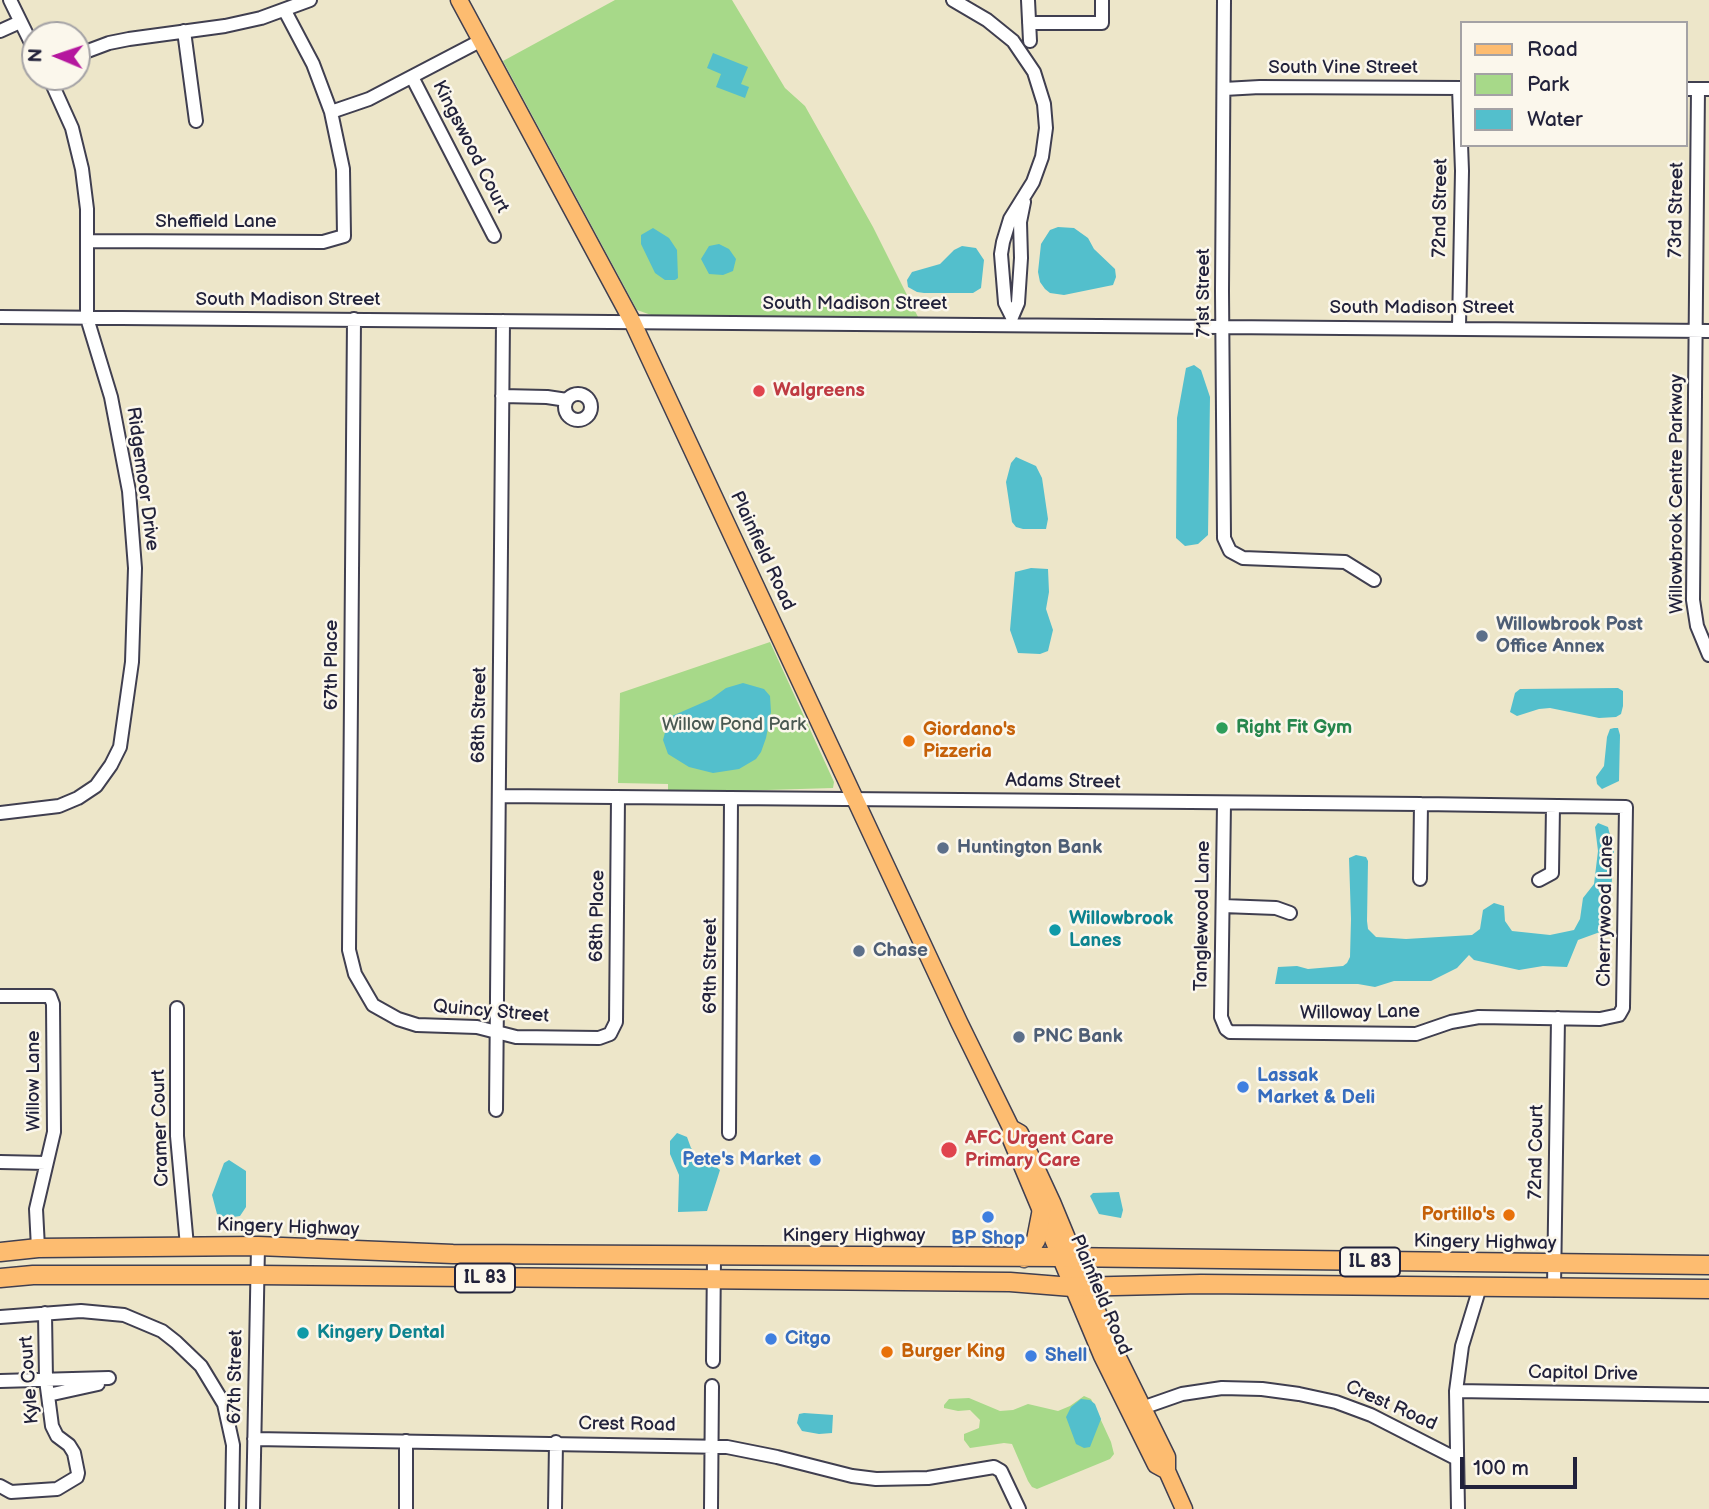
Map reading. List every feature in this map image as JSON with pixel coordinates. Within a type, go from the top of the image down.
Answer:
[{"type":"highway","points":[[1024,1258],[1032,1250],[1036,1240],[1042,1209]]},
{"type":"highway","name":"Kingery Highway","points":[[0,1252],[38,1248],[258,1246],[453,1254],[1068,1257],[1709,1265]]},
{"type":"highway","name":"IL 83","points":[[0,1278],[33,1275],[257,1275],[1010,1282],[1080,1286],[1201,1284],[1709,1289]]},
{"type":"main road","name":"Plainfield Road","points":[[459,0],[632,321],[1011,1128],[1010,1137],[1042,1209],[1068,1257]]},
{"type":"main road","name":"Plainfield Road","points":[[1011,1128],[1020,1133],[1133,1419],[1156,1465],[1167,1471]]},
{"type":"main road","name":"Plainfield Road","points":[[1080,1286],[1167,1457],[1167,1471],[1184,1509]]},
{"type":"street","points":[[0,31],[20,22],[10,0]]},
{"type":"street","points":[[91,50],[108,43],[242,23],[285,11],[310,0]]},
{"type":"street","points":[[953,0],[987,20],[1013,41],[1029,63],[1039,84],[1044,104],[1046,138],[1037,174],[1010,219],[1001,254],[1005,303],[1012,317],[1018,303],[1020,222],[1024,198]]},
{"type":"street","points":[[1028,0],[1030,41]]},
{"type":"street","points":[[1029,23],[1102,23],[1102,0]]},
{"type":"street","name":"71st Street","points":[[1224,0],[1224,538],[1230,551],[1243,558],[1345,562],[1374,580]]},
{"type":"street","points":[[285,11],[313,64],[331,111],[369,99],[480,41]]},
{"type":"street","points":[[184,31],[196,121]]},
{"type":"street","name":"Kingswood Court","points":[[412,77],[494,236]]},
{"type":"street","name":"South Vine Street","points":[[1224,89],[1460,88]]},
{"type":"street","name":"73rd Street","points":[[1698,89],[1702,331]]},
{"type":"street","name":"Ridgemoor Drive","points":[[0,813],[50,808],[78,798],[96,786],[107,772],[122,740],[134,633],[135,568],[132,520],[116,416],[87,318],[86,190],[78,150],[56,91]]},
{"type":"street","name":"Sheffield Lane","points":[[87,241],[323,242],[344,236],[343,169],[331,111]]},
{"type":"street","name":"72nd Street","points":[[1458,327],[1462,147]]},
{"type":"street","name":"South Madison Street","points":[[0,317],[1702,331]]},
{"type":"street","name":"67th Place","points":[[354,319],[349,950],[355,974],[373,1005]]},
{"type":"street","name":"68th Street","points":[[496,1110],[503,321]]},
{"type":"street","name":"Willowbrook Centre Parkway","points":[[1702,331],[1693,600],[1697,626],[1709,654]]},
{"type":"street","points":[[502,396],[567,400]]},
{"type":"street","name":"Adams Street","points":[[499,796],[1626,807]]},
{"type":"street","name":"68th Place","points":[[610,1034],[616,1022],[618,797]]},
{"type":"street","name":"69th Street","points":[[729,1133],[731,798]]},
{"type":"street","name":"Tanglewood Lane","points":[[1224,803],[1221,1017],[1226,1029]]},
{"type":"street","points":[[1420,879],[1421,804]]},
{"type":"street","points":[[1539,880],[1552,873],[1553,806]]},
{"type":"street","name":"Cherrywood Lane","points":[[1619,1014],[1624,999],[1626,807]]},
{"type":"street","points":[[1223,906],[1276,908],[1290,913]]},
{"type":"street","name":"Willow Lane","points":[[0,996],[50,996],[54,1010],[54,1132],[36,1209],[38,1248]]},
{"type":"street","name":"Quincy Street","points":[[373,1005],[417,1026],[477,1027],[516,1037],[599,1038],[610,1034]]},
{"type":"street","name":"Cramer Court","points":[[177,1008],[177,1136],[187,1246]]},
{"type":"street","name":"Willoway Lane","points":[[1226,1029],[1236,1033],[1402,1034],[1427,1031],[1479,1017],[1600,1019],[1619,1014]]},
{"type":"street","name":"72nd Court","points":[[1554,1287],[1558,1018]]},
{"type":"street","points":[[0,1162],[46,1163]]},
{"type":"street","name":"67th Street","points":[[253,1509],[258,1246]]},
{"type":"street","points":[[713,1257],[713,1361]]},
{"type":"street","points":[[1458,1509],[1456,1391],[1462,1346],[1480,1287]]},
{"type":"street","points":[[0,1317],[80,1311],[124,1315],[162,1331],[188,1352],[201,1366],[224,1404],[233,1445],[232,1509]]},
{"type":"street","name":"Kyle Court","points":[[0,1486],[11,1492],[57,1489],[77,1477],[74,1453],[69,1445],[57,1436],[52,1426],[46,1380],[45,1313]]},
{"type":"street","points":[[0,1388],[46,1380]]},
{"type":"street","points":[[0,1381],[112,1380],[48,1395]]},
{"type":"street","points":[[711,1509],[712,1386]]},
{"type":"street","name":"Crest Road","points":[[1142,1408],[1182,1394],[1222,1388],[1262,1389],[1299,1394],[1336,1402],[1371,1415],[1457,1459]]},
{"type":"street","name":"Capitol Drive","points":[[1456,1391],[1709,1395]]},
{"type":"street","name":"Crest Road","points":[[254,1439],[712,1446],[751,1451],[835,1472],[876,1479],[928,1478],[994,1467],[1001,1471],[1019,1509]]},
{"type":"street","points":[[406,1441],[406,1509]]},
{"type":"street","points":[[555,1509],[556,1443]]},
{"type":"green space","points":[[615,0],[732,0],[785,88],[805,106],[873,227],[918,317],[654,316],[637,310],[503,61]]},
{"type":"green space","name":"Willow Pond Park","points":[[770,642],[834,782],[833,788],[668,793],[668,784],[618,783],[620,693]]},
{"type":"green space","points":[[1084,1396],[1091,1399],[1114,1454],[1110,1459],[1037,1489],[1028,1481],[1012,1444],[970,1448],[964,1440],[964,1434],[979,1428],[980,1420],[970,1410],[944,1408],[949,1399],[969,1398],[1000,1411],[1013,1410],[1028,1404],[1058,1411]]},
{"type":"water","points":[[713,53],[748,67],[741,84],[749,87],[745,98],[716,87],[721,74],[707,68]]},
{"type":"water","points":[[1058,227],[1074,228],[1088,238],[1094,249],[1115,269],[1113,285],[1064,295],[1050,293],[1045,289],[1038,272],[1041,244],[1050,230]]},
{"type":"water","points":[[653,228],[669,238],[677,250],[678,278],[675,280],[665,280],[655,273],[641,244],[641,235]]},
{"type":"water","points":[[719,244],[729,249],[736,259],[733,271],[723,275],[709,274],[701,259],[709,246]]},
{"type":"water","points":[[962,246],[976,248],[984,260],[981,288],[973,293],[924,293],[908,287],[907,280],[912,272],[940,264]]},
{"type":"water","points":[[1194,365],[1201,370],[1210,397],[1208,535],[1198,544],[1185,546],[1176,538],[1177,418],[1186,368]]},
{"type":"water","points":[[1016,457],[1036,466],[1042,478],[1048,519],[1046,529],[1023,529],[1012,522],[1006,482],[1011,463]]},
{"type":"water","points":[[1031,568],[1048,569],[1049,592],[1046,609],[1053,630],[1048,651],[1040,654],[1018,653],[1010,630],[1015,572]]},
{"type":"water","points":[[743,683],[764,689],[770,696],[771,712],[766,738],[756,759],[739,769],[713,773],[689,767],[668,754],[663,740],[672,716],[711,699],[726,688]]},
{"type":"water","points":[[1618,688],[1623,691],[1623,706],[1621,714],[1616,717],[1599,718],[1550,708],[1517,716],[1510,712],[1515,693],[1520,689]]},
{"type":"water","points":[[1618,728],[1619,781],[1602,789],[1597,784],[1596,777],[1604,766],[1610,729]]},
{"type":"water","points":[[1598,823],[1608,827],[1614,851],[1609,920],[1600,932],[1578,940],[1567,967],[1543,966],[1519,970],[1474,960],[1469,955],[1457,968],[1431,981],[1394,981],[1375,987],[1358,984],[1275,984],[1278,967],[1297,966],[1308,969],[1343,966],[1347,963],[1350,957],[1351,919],[1349,858],[1356,855],[1366,857],[1368,861],[1367,921],[1368,929],[1376,937],[1406,939],[1472,935],[1480,929],[1483,910],[1494,903],[1504,906],[1505,921],[1512,931],[1550,935],[1574,930],[1580,919],[1583,898],[1594,884],[1598,851],[1595,827]]},
{"type":"water","points":[[677,1133],[687,1137],[691,1148],[700,1158],[720,1170],[707,1211],[678,1212],[679,1175],[670,1154],[670,1141]]},
{"type":"water","points":[[229,1160],[246,1171],[246,1207],[240,1216],[227,1218],[217,1214],[212,1195],[224,1163]]},
{"type":"water","points":[[1119,1192],[1123,1210],[1121,1218],[1099,1214],[1090,1196],[1093,1193]]},
{"type":"water","points":[[1081,1399],[1095,1404],[1101,1419],[1090,1447],[1084,1448],[1076,1444],[1066,1417],[1071,1407]]},
{"type":"water","points":[[799,1414],[833,1415],[832,1433],[802,1431],[797,1423]]},
{"type":"place","name":"Walgreens","points":[[759,391]]},
{"type":"place","name":"Willowbrook Post Office Annex","points":[[1482,636]]},
{"type":"place","name":"Right Fit Gym","points":[[1222,728]]},
{"type":"place","name":"Giordano's Pizzeria","points":[[909,741]]},
{"type":"place","name":"Huntington Bank","points":[[943,848]]},
{"type":"place","name":"Willowbrook Lanes","points":[[1055,930]]},
{"type":"place","name":"Chase","points":[[859,951]]},
{"type":"place","name":"PNC Bank","points":[[1019,1037]]},
{"type":"place","name":"Lassak Market & Deli","points":[[1243,1087]]},
{"type":"place","name":"AFC Urgent Care Primary Care","points":[[949,1150]]},
{"type":"place","name":"Pete's Market","points":[[815,1160]]},
{"type":"place","name":"Portillo's","points":[[1509,1215]]},
{"type":"place","name":"BP Shop","points":[[988,1217]]},
{"type":"place","name":"Kingery Dental","points":[[303,1333]]},
{"type":"place","name":"Citgo","points":[[771,1339]]},
{"type":"place","name":"Burger King","points":[[887,1352]]},
{"type":"place","name":"Shell","points":[[1031,1356]]}]
